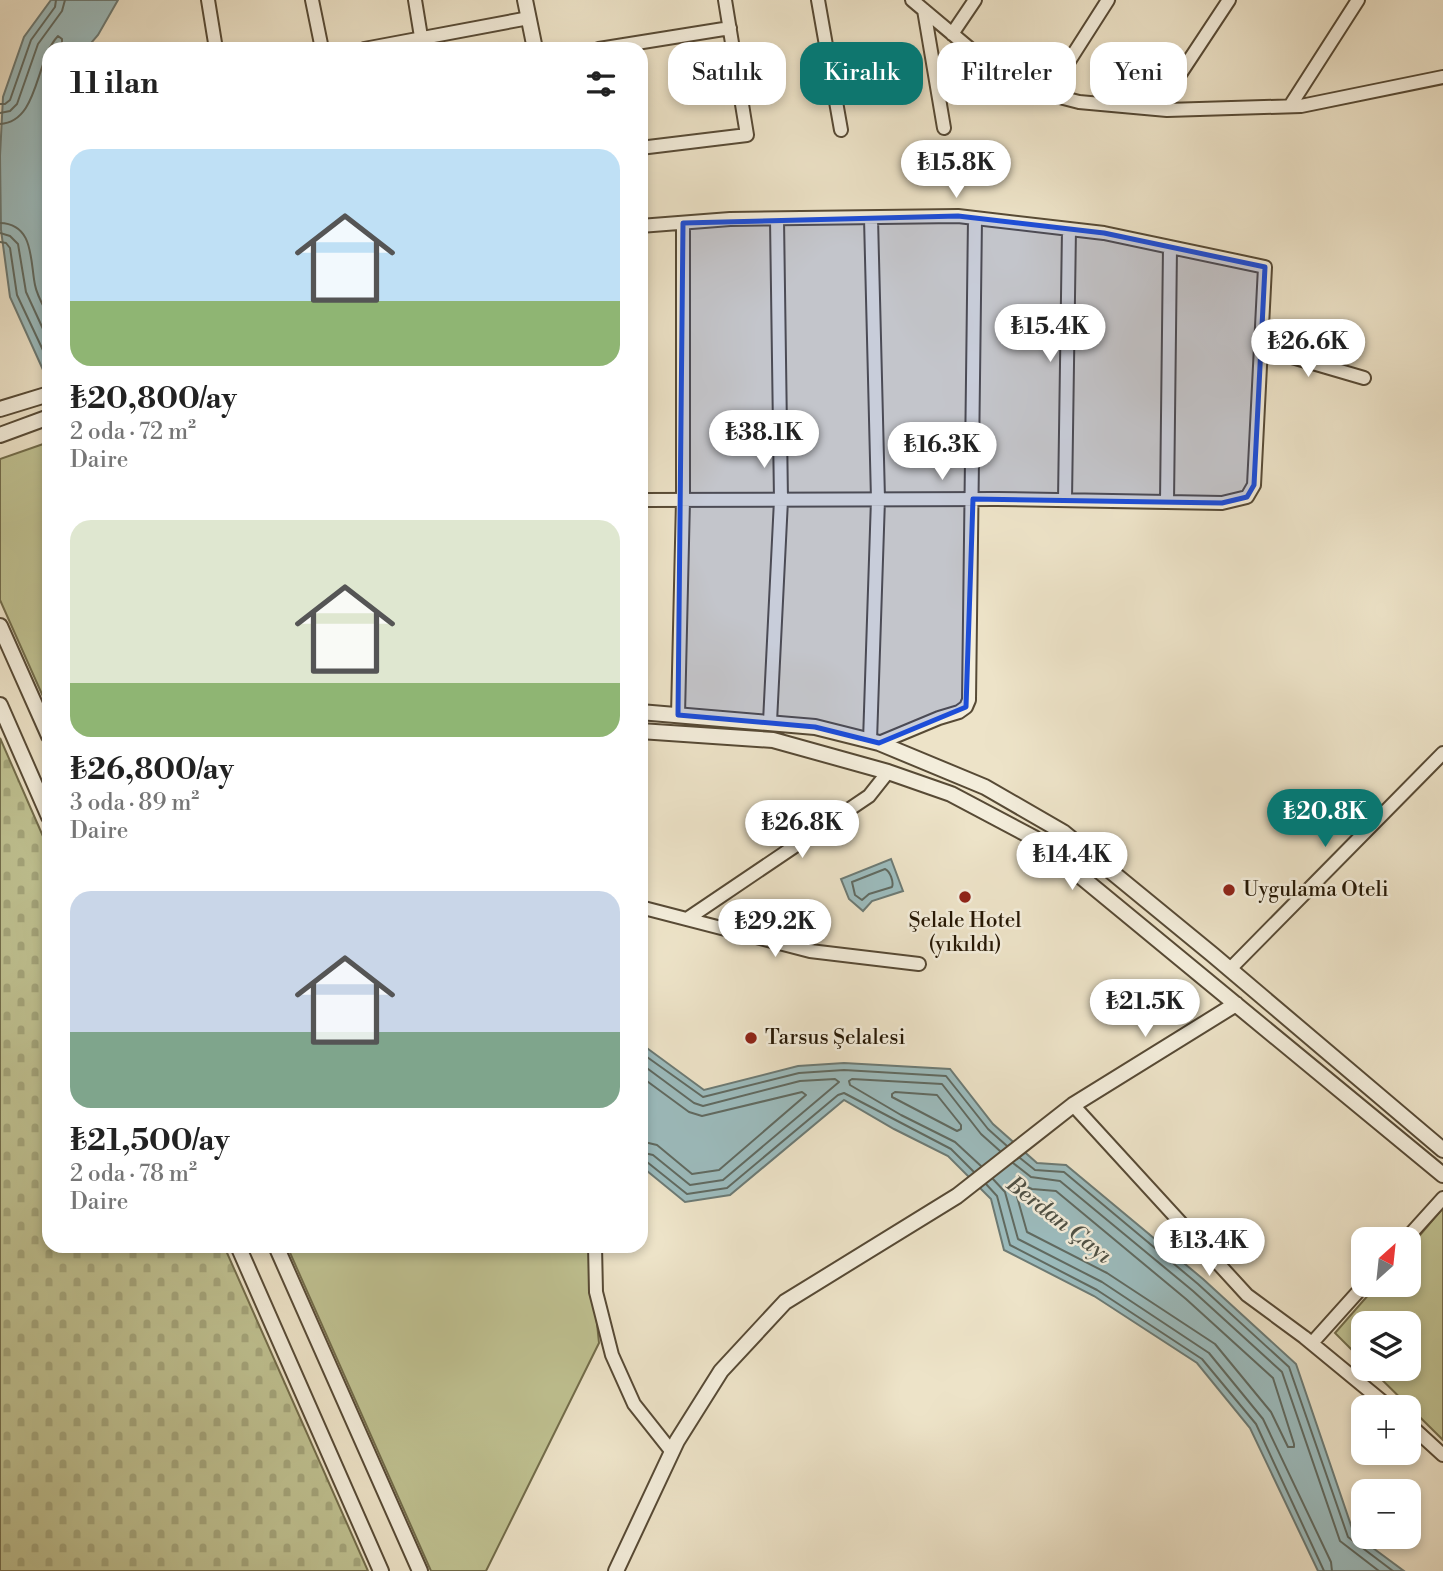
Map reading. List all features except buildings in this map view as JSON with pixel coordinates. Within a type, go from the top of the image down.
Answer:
[{"type":"street","points":[[208,0],[215,42]]},
{"type":"street","points":[[312,0],[321,42]]},
{"type":"street","points":[[415,0],[422,42]]},
{"type":"street","points":[[525,0],[534,42]]},
{"type":"street","points":[[648,147],[747,135],[725,0]]},
{"type":"street","points":[[818,0],[841,130]]},
{"type":"street","points":[[912,0],[962,42]]},
{"type":"street","points":[[952,34],[975,0]]},
{"type":"street","points":[[1076,50],[1108,0]]},
{"type":"street","points":[[1157,109],[1229,0]]},
{"type":"street","points":[[1290,106],[1358,0]]},
{"type":"street","points":[[924,10],[944,128]]},
{"type":"street","points":[[430,42],[529,18]]},
{"type":"street","points":[[643,42],[730,28]]},
{"type":"street","points":[[1076,101],[1157,109],[1301,106],[1443,75]]},
{"type":"street","points":[[648,225],[777,219],[958,216],[1104,233],[1265,267],[1254,485],[1247,497],[1222,503],[973,499],[648,500]]},
{"type":"street","points":[[871,218],[878,499],[875,742]]},
{"type":"street","points":[[875,742],[959,712],[966,708],[969,700],[975,218]]},
{"type":"street","points":[[770,722],[781,499],[777,219]]},
{"type":"street","points":[[678,715],[683,499],[683,223]]},
{"type":"street","points":[[1065,500],[1069,229]]},
{"type":"street","points":[[1167,502],[1170,247]]},
{"type":"street","points":[[1261,348],[1364,378]]},
{"type":"street","points":[[0,409],[42,396]]},
{"type":"street","points":[[0,435],[42,420]]},
{"type":"street","points":[[0,626],[42,720]]},
{"type":"street","points":[[0,705],[42,801]]},
{"type":"street","points":[[648,713],[815,727],[875,742],[985,787],[1063,832],[1230,969],[1443,1150]]},
{"type":"street","points":[[648,732],[773,740],[888,772],[951,794],[1034,838],[1443,1175]]},
{"type":"street","points":[[1230,969],[1443,753]]},
{"type":"street","points":[[687,919],[869,796],[888,772]]},
{"type":"street","points":[[648,909],[810,951],[919,964]]},
{"type":"street","points":[[616,1571],[672,1452],[720,1371],[785,1302],[957,1196],[1073,1105],[1236,1004]]},
{"type":"street","points":[[1073,1105],[1247,1295],[1312,1343],[1375,1395]]},
{"type":"street","points":[[1417,1227],[1443,1198]]},
{"type":"street","points":[[241,1253],[381,1571]]},
{"type":"street","points":[[278,1253],[420,1571]]},
{"type":"street","points":[[595,1253],[596,1292],[612,1355],[634,1404],[672,1452]]},
{"type":"street","points":[[1312,1343],[1353,1297]]},
{"type":"street","points":[[1421,1435],[1443,1455]]},
{"type":"highlighted area","points":[[958,216],[1104,233],[1265,267],[1254,485],[1247,497],[1222,503],[973,499],[966,707],[879,743],[815,727],[678,715],[683,223]]},
{"type":"green space","points":[[42,444],[42,694],[0,600],[0,459]]},
{"type":"green space","points":[[0,738],[42,834],[42,1253],[227,1253],[368,1571],[0,1571]]},
{"type":"green space","points":[[1443,1208],[1443,1440],[1421,1418],[1421,1395],[1397,1395],[1383,1381],[1421,1381],[1421,1311],[1354,1311],[1366,1297],[1421,1297],[1421,1234]]},
{"type":"green space","points":[[290,1253],[590,1253],[599,1343],[486,1571],[431,1571]]},
{"type":"green space","points":[[1351,1315],[1351,1349],[1335,1333]]},
{"type":"water","points":[[51,0],[118,0],[92,42],[42,42],[42,368],[10,297],[1,230],[0,156],[3,97],[24,37]]},
{"type":"water","points":[[891,859],[903,891],[872,901],[863,911],[849,899],[841,879]]},
{"type":"water","name":"Berdan Çayı","points":[[648,1049],[704,1090],[798,1066],[844,1063],[950,1069],[993,1124],[1037,1163],[1066,1165],[1203,1279],[1296,1364],[1351,1525],[1351,1549],[1374,1549],[1404,1571],[1318,1571],[1250,1428],[1197,1363],[1094,1296],[1004,1250],[991,1199],[948,1156],[844,1100],[730,1195],[685,1202],[648,1172]]},
{"type":"place","name":"Uygulama Oteli","points":[[1229,890]]},
{"type":"place","name":"Şelale Hotel (yıkıldı)","points":[[965,897]]},
{"type":"place","name":"Tarsus Şelalesi","points":[[751,1038]]}]
